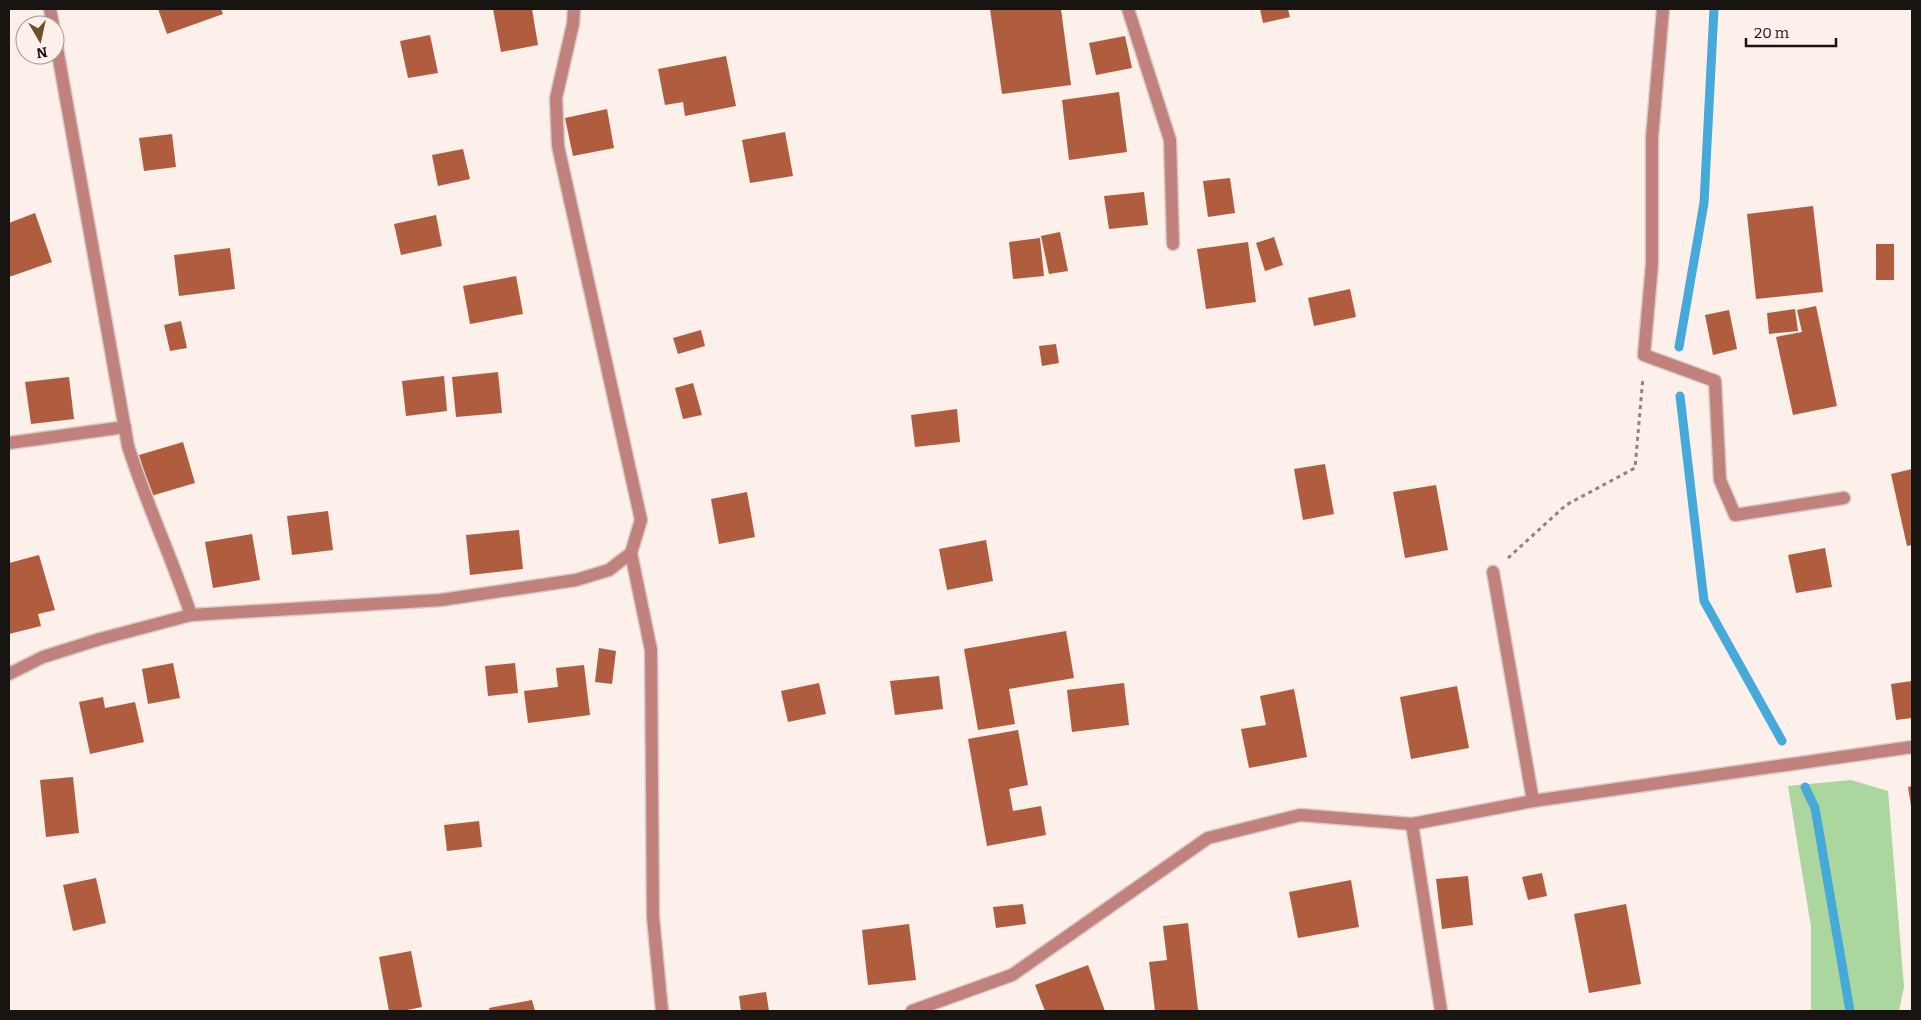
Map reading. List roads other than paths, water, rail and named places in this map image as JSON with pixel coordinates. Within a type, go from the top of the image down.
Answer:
[{"type":"street","points":[[574,9],[573,24],[556,98],[558,146],[642,520],[631,553],[651,650],[653,917],[662,1011]]},
{"type":"street","points":[[1128,9],[1170,140],[1173,244]]},
{"type":"street","points":[[1663,9],[1652,138],[1652,264],[1644,355],[1715,381],[1720,480],[1735,516],[1844,498]]},
{"type":"street","points":[[60,65],[125,427],[135,466],[175,568],[191,615]]},
{"type":"street","points":[[9,443],[125,427]]},
{"type":"street","points":[[9,674],[44,657],[100,639],[191,615],[441,600],[576,580],[609,570],[631,553]]},
{"type":"street","points":[[1493,572],[1533,801]]},
{"type":"street","points":[[912,1011],[1012,974],[1208,838],[1300,815],[1412,824],[1533,801],[1912,747]]},
{"type":"street","points":[[1412,824],[1441,1011]]},
{"type":"waterway","points":[[1679,347],[1704,203],[1714,9]]},
{"type":"waterway","points":[[1680,396],[1704,601],[1782,741]]},
{"type":"waterway","points":[[1805,787],[1815,808],[1850,1011]]}]
